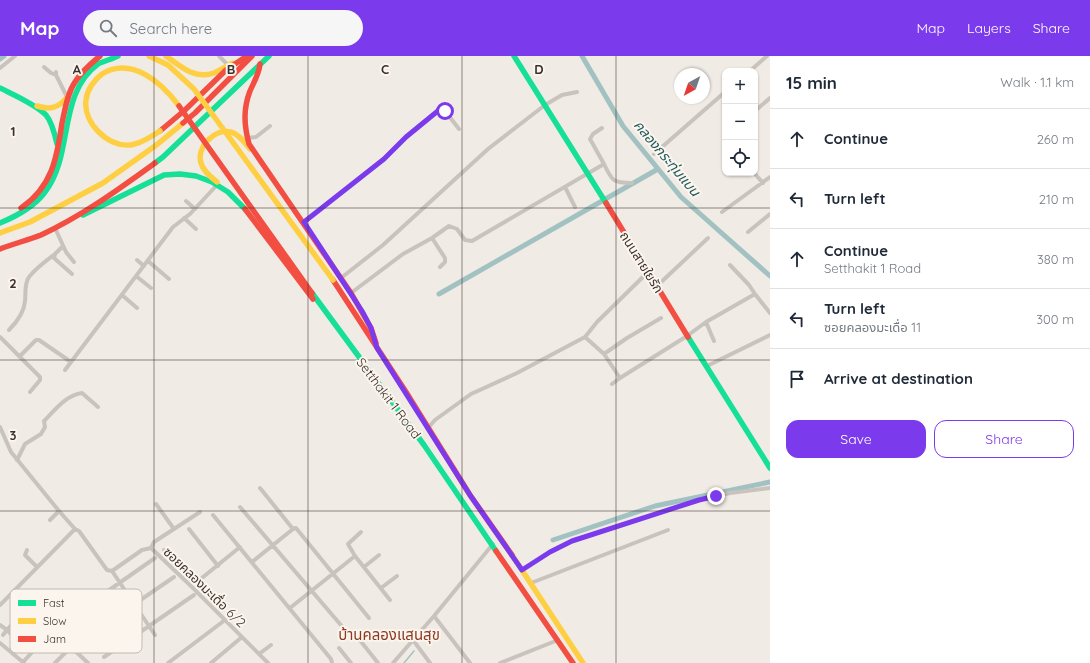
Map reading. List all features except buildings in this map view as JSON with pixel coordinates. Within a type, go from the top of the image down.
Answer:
[{"type":"main road","points":[[31,104],[49,110],[61,105],[68,95],[76,78],[91,62],[100,56]]},
{"type":"main road","points":[[1,222],[23,211],[40,199],[49,188],[60,160],[73,100],[82,82],[95,67],[109,58],[118,56]]},
{"type":"main road","name":"Setthakit 1 Road","points":[[149,56],[161,60],[178,72],[194,89],[333,280],[470,495],[531,583],[583,663]]},
{"type":"main road","points":[[166,56],[194,75],[201,76],[211,74],[247,56]]},
{"type":"main road","points":[[0,233],[30,222],[103,183],[155,146],[195,113],[252,56]]},
{"type":"main road","points":[[0,249],[55,228],[110,196],[163,157],[269,56]]},
{"type":"main road","name":"ถนนสายใยรัก","points":[[514,56],[770,468]]},
{"type":"main road","name":"Setthakit 1 Road","points":[[239,60],[219,77],[176,119],[146,140],[129,145],[113,142],[100,133],[90,120],[86,103],[90,89],[98,77],[112,67],[128,66],[145,72],[159,83],[174,100],[312,293],[412,428],[493,544],[573,663]]},
{"type":"main road","points":[[260,64],[259,74],[250,91],[245,112],[244,128],[248,138],[254,152],[304,222],[351,293],[371,328],[377,348]]},
{"type":"main road","points":[[0,88],[31,104],[47,116],[55,134],[57,150]]},
{"type":"main road","points":[[1,222],[24,206],[44,185],[50,173],[57,150],[68,95]]},
{"type":"main road","points":[[260,161],[243,142],[231,132],[218,133],[208,140],[201,149],[199,155],[201,164],[207,173],[247,210],[342,339],[357,354]]},
{"type":"main road","points":[[70,220],[103,206],[164,175],[180,174],[196,176],[217,185],[228,192]]},
{"type":"main road","points":[[554,634],[561,629]]},
{"type":"street","points":[[0,68],[15,56]]},
{"type":"street","points":[[219,56],[228,65]]},
{"type":"street","points":[[753,68],[767,56]]},
{"type":"street","points":[[44,67],[51,73],[56,73],[68,95]]},
{"type":"street","points":[[341,278],[383,245],[488,149],[545,105],[562,95],[577,92]]},
{"type":"street","points":[[654,154],[722,95]]},
{"type":"street","points":[[758,108],[770,98]]},
{"type":"street","points":[[304,222],[384,159],[406,137],[439,110],[445,111],[460,129]]},
{"type":"street","points":[[248,138],[256,137],[270,126]]},
{"type":"street","points":[[602,128],[593,134],[590,139],[610,177],[616,182],[632,183]]},
{"type":"street","points":[[351,293],[403,254],[432,238],[449,226],[457,229],[465,240],[472,241],[604,164]]},
{"type":"street","points":[[757,176],[763,183]]},
{"type":"street","points":[[722,212],[770,177]]},
{"type":"street","points":[[65,370],[173,227],[195,209],[217,185]]},
{"type":"street","points":[[565,187],[576,207]]},
{"type":"street","points":[[186,201],[195,209]]},
{"type":"street","points":[[748,232],[770,214]]},
{"type":"street","points":[[184,218],[196,229]]},
{"type":"street","points":[[55,228],[66,252],[74,262]]},
{"type":"street","points":[[432,238],[445,258],[445,262],[440,267]]},
{"type":"street","points":[[657,286],[708,238]]},
{"type":"street","points":[[9,330],[19,319],[25,302],[25,287],[29,278],[44,262],[63,246]]},
{"type":"street","points":[[55,254],[54,258],[72,274]]},
{"type":"street","points":[[136,260],[144,266]]},
{"type":"street","points":[[148,261],[169,279]]},
{"type":"street","points":[[730,264],[749,285],[770,313]]},
{"type":"street","points":[[428,428],[435,420],[471,394],[517,373],[585,337],[597,322],[648,272]]},
{"type":"street","points":[[136,276],[151,288]]},
{"type":"street","points":[[612,384],[687,336],[706,322],[755,294]]},
{"type":"street","points":[[122,295],[137,308]]},
{"type":"street","points":[[604,354],[627,338],[661,318]]},
{"type":"street","points":[[706,322],[714,341]]},
{"type":"street","points":[[707,366],[770,334]]},
{"type":"street","points":[[0,337],[40,377],[40,380],[30,392]]},
{"type":"street","points":[[585,337],[604,354],[620,378]]},
{"type":"street","points":[[20,356],[36,340],[39,340],[71,362]]},
{"type":"street","points":[[17,460],[25,444],[41,434],[45,427],[44,421],[64,401],[74,394],[82,393],[98,406]]},
{"type":"street","points":[[0,427],[8,448],[17,460],[59,511],[75,529],[79,531],[107,570],[112,571],[124,589]]},
{"type":"street","points":[[260,488],[293,529],[296,528],[369,618]]},
{"type":"street","points":[[522,570],[550,552],[572,541],[699,500],[730,493],[770,488]]},
{"type":"street","points":[[156,504],[174,529]]},
{"type":"street","points":[[240,506],[346,631]]},
{"type":"street","points":[[50,520],[59,511]]},
{"type":"street","points":[[151,548],[154,542],[200,512]]},
{"type":"street","points":[[213,515],[290,608],[331,659],[332,663]]},
{"type":"street","points":[[16,589],[75,529]]},
{"type":"street","points":[[189,529],[218,566]]},
{"type":"street","points":[[252,562],[293,529]]},
{"type":"street","points":[[531,583],[668,530]]},
{"type":"street","points":[[361,532],[348,544],[355,556],[390,600]]},
{"type":"street","points":[[393,663],[493,544]]},
{"type":"street","points":[[164,550],[197,582],[240,547]]},
{"type":"street","name":"ซอยคลองมะเดื่อ 6/2","points":[[112,571],[142,550],[151,548],[268,663]]},
{"type":"street","points":[[27,550],[26,556],[37,567]]},
{"type":"street","points":[[364,567],[379,555]]},
{"type":"street","points":[[290,608],[355,556]]},
{"type":"street","points":[[111,589],[156,558]]},
{"type":"street","points":[[381,588],[397,576]]},
{"type":"street","points":[[142,599],[174,577]]},
{"type":"street","points":[[0,605],[10,595]]},
{"type":"street","points":[[142,631],[194,595]]},
{"type":"street","points":[[142,616],[155,635]]},
{"type":"street","points":[[434,616],[470,663]]},
{"type":"street","points":[[168,663],[225,620]]},
{"type":"street","points":[[0,625],[10,633]]},
{"type":"street","points":[[3,635],[10,626]]},
{"type":"street","points":[[356,634],[378,663]]},
{"type":"street","points":[[211,663],[242,637]]},
{"type":"street","points":[[413,640],[430,663]]},
{"type":"street","points":[[500,663],[558,640]]},
{"type":"street","points":[[0,643],[10,651]]},
{"type":"street","points":[[259,654],[271,645]]},
{"type":"street","points":[[339,648],[351,663]]},
{"type":"street","points":[[12,653],[23,662],[31,653]]},
{"type":"street","points":[[55,663],[65,653]]},
{"type":"street","points":[[77,653],[88,663]]},
{"type":"street","points":[[104,657],[110,653]]},
{"type":"waterway","points":[[0,59],[4,56]]},
{"type":"waterway","name":"คลองกระทุ่มแบน","points":[[582,56],[623,126],[681,197],[770,276]]},
{"type":"waterway","points":[[439,294],[658,169]]},
{"type":"waterway","points":[[553,540],[655,506],[770,482]]},
{"type":"waterway","points":[[404,663],[414,651]]},
{"type":"traffic: fast","points":[[0,223],[25,210],[36,202],[45,192],[54,177],[60,161],[76,91],[85,77],[98,64],[118,56]]},
{"type":"traffic: fast","points":[[155,163],[269,56]]},
{"type":"traffic: fast","points":[[514,56],[606,203]]},
{"type":"traffic: fast","points":[[0,88],[30,103],[46,115],[52,125],[57,144]]},
{"type":"traffic: fast","points":[[83,215],[164,175],[180,174],[196,176],[212,182],[228,192],[245,209]]},
{"type":"traffic: fast","points":[[312,293],[424,445],[496,551]]},
{"type":"traffic: fast","points":[[688,337],[770,468]]},
{"type":"traffic: slow","points":[[149,56],[168,65],[194,89],[333,280]]},
{"type":"traffic: slow","points":[[166,56],[188,71],[200,75],[214,73],[233,63]]},
{"type":"traffic: slow","points":[[160,131],[142,142],[130,145],[121,145],[113,142],[98,132],[88,117],[86,108],[88,93],[96,79],[102,74],[113,69],[124,68],[135,70],[155,81],[179,106]]},
{"type":"traffic: slow","points":[[37,106],[46,108],[54,107],[61,104],[67,97]]},
{"type":"traffic: slow","points":[[0,233],[30,222],[103,183],[155,146],[183,123]]},
{"type":"traffic: slow","points":[[217,182],[205,171],[201,163],[201,151],[208,140],[219,133],[231,132],[239,137],[250,149]]},
{"type":"traffic: slow","points":[[512,555],[583,663]]},
{"type":"traffic: jam","points":[[21,208],[40,191],[51,171],[55,160],[62,123],[72,87],[83,71],[100,56]]},
{"type":"traffic: jam","points":[[160,131],[185,110],[226,70],[247,56]]},
{"type":"traffic: jam","points":[[183,123],[252,56]]},
{"type":"traffic: jam","points":[[260,64],[250,91],[245,111],[245,124],[249,144],[351,293],[371,328],[376,343]]},
{"type":"traffic: jam","points":[[179,106],[312,293]]},
{"type":"traffic: jam","points":[[0,249],[41,235],[56,228],[86,211],[155,163]]},
{"type":"traffic: jam","points":[[606,203],[688,337]]},
{"type":"traffic: jam","points":[[245,209],[313,299]]},
{"type":"traffic: jam","points":[[333,280],[406,392],[470,495],[512,555]]},
{"type":"traffic: jam","points":[[496,551],[573,663]]},
{"type":"district","name":"บ้านคลองแสนสุข","points":[[389,634]]},
{"type":"route","points":[[445,111],[441,109],[439,110],[406,137],[384,159],[304,222],[362,311],[371,328],[377,348],[470,495],[522,570],[560,546],[572,541],[699,500],[716,496]]}]
